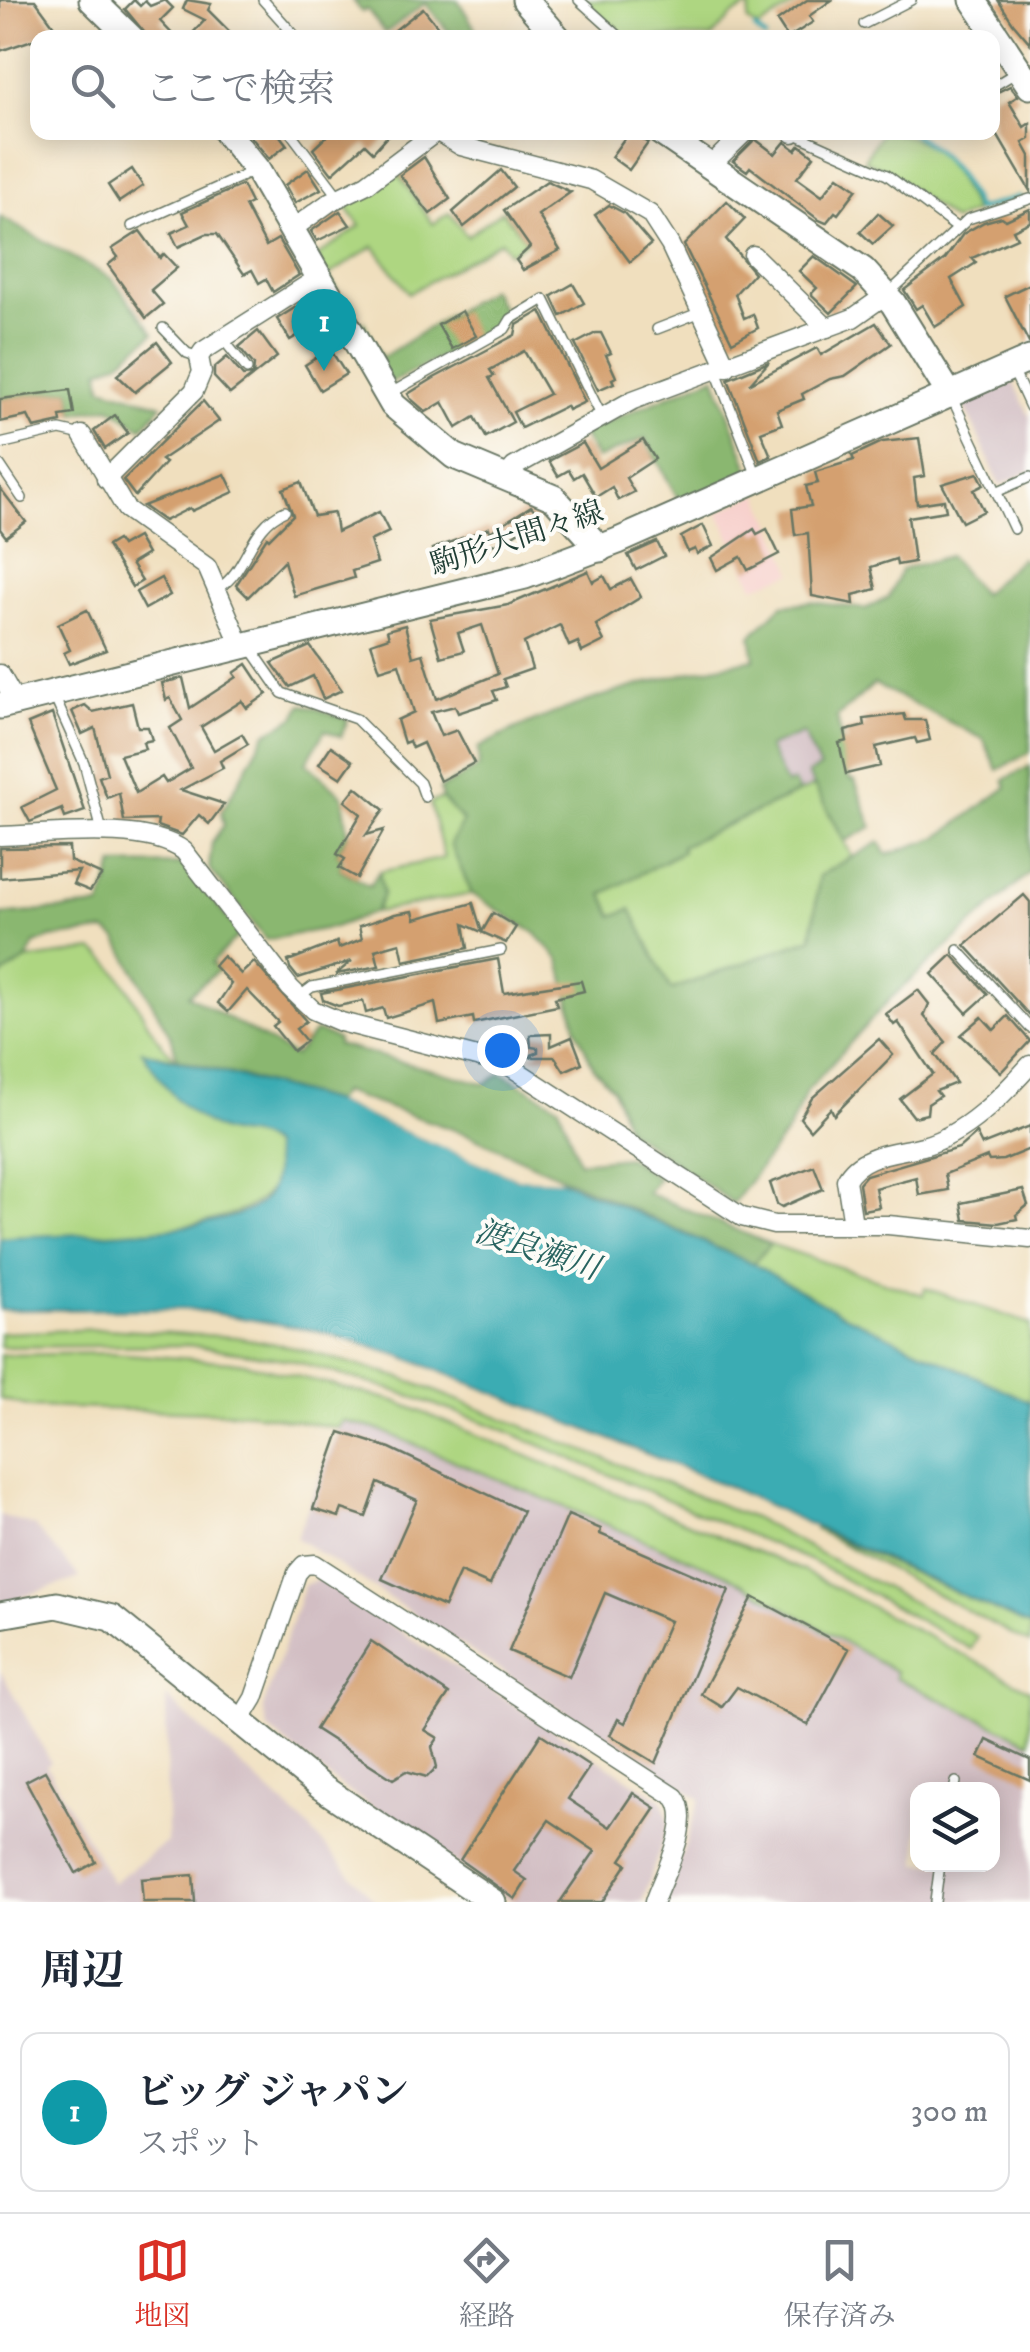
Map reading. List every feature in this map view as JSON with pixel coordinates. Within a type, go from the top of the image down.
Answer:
[{"type":"street","points":[[92,0],[124,30]]},
{"type":"street","points":[[525,0],[551,30]]},
{"type":"street","points":[[973,0],[993,30]]},
{"type":"street","points":[[1000,40],[1025,78]]},
{"type":"street","points":[[233,140],[257,170],[387,396],[436,444],[560,502],[600,549]]},
{"type":"street","points":[[291,230],[338,197],[367,184],[426,140]]},
{"type":"street","points":[[451,140],[592,180],[650,214],[701,312],[722,369]]},
{"type":"street","points":[[672,140],[864,270],[887,294],[950,395]]},
{"type":"street","points":[[710,166],[736,140]]},
{"type":"street","points":[[753,254],[827,328]]},
{"type":"street","points":[[106,479],[194,391],[202,372],[198,357],[318,278]]},
{"type":"street","points":[[504,479],[514,467],[602,415],[827,328],[862,313],[887,294]]},
{"type":"street","name":"駒形大間々線","points":[[8,704],[475,591],[600,549],[1021,363]]},
{"type":"street","points":[[82,435],[126,509],[198,559],[219,588],[245,645]]},
{"type":"street","points":[[0,674],[8,704]]},
{"type":"street","points":[[0,836],[102,834],[155,839],[184,850],[298,998],[329,1018],[508,1065],[742,1216],[774,1224],[853,1224],[1030,1239]]},
{"type":"street","points":[[853,1224],[846,1180],[858,1163],[939,1141],[985,1109],[1030,1064]]},
{"type":"street","points":[[240,1722],[254,1698],[297,1573],[304,1566],[315,1564],[676,1797],[682,1806],[682,1822],[654,1902]]},
{"type":"street","points":[[0,1615],[57,1605],[112,1618],[330,1794],[493,1902]]},
{"type":"lane","points":[[264,0],[290,30]]},
{"type":"lane","points":[[580,0],[612,30]]},
{"type":"lane","points":[[864,24],[911,0]]},
{"type":"lane","points":[[1000,85],[1025,78]]},
{"type":"lane","points":[[296,140],[338,197]]},
{"type":"lane","points":[[809,140],[887,176],[958,228]]},
{"type":"lane","points":[[132,226],[257,170]]},
{"type":"lane","points":[[887,294],[958,228],[996,208],[1030,199]]},
{"type":"lane","points":[[387,396],[505,329],[510,319],[544,299],[602,415]]},
{"type":"lane","points":[[657,329],[701,312]]},
{"type":"lane","points":[[163,328],[187,354],[198,357]]},
{"type":"lane","points":[[222,338],[247,369]]},
{"type":"lane","points":[[1021,363],[1030,407]]},
{"type":"lane","points":[[722,369],[758,480]]},
{"type":"lane","points":[[950,395],[1014,529]]},
{"type":"lane","points":[[0,444],[60,430],[82,435]]},
{"type":"lane","points":[[0,465],[22,498]]},
{"type":"lane","points":[[996,492],[1030,477]]},
{"type":"lane","points":[[219,588],[234,575],[261,528],[285,511]]},
{"type":"lane","points":[[245,645],[276,688],[356,719],[420,783],[425,796]]},
{"type":"lane","points":[[53,692],[84,764],[102,834]]},
{"type":"lane","points":[[298,998],[312,988],[501,950]]},
{"type":"lane","points":[[958,950],[1030,1028]]},
{"type":"lane","points":[[935,1902],[939,1872]]},
{"type":"shaded area","points":[[1013,382],[1030,417],[1030,471],[1000,485],[964,404]]},
{"type":"shaded area","points":[[759,493],[793,573],[754,586],[718,512]]},
{"type":"shaded area","points":[[803,732],[820,769],[808,774],[814,786],[799,792],[794,782],[787,785],[767,746]]},
{"type":"shaded area","points":[[342,1421],[380,1430],[728,1575],[853,1645],[897,1672],[896,1678],[1030,1742],[1030,1902],[666,1902],[700,1799],[296,1538]]},
{"type":"shaded area","points":[[0,1515],[34,1526],[80,1578],[0,1604]]},
{"type":"shaded area","points":[[319,1579],[662,1800],[669,1822],[642,1902],[513,1902],[336,1783],[268,1729],[263,1708],[304,1585]]},
{"type":"shaded area","points":[[0,1670],[51,1762],[46,1765],[112,1883],[167,1842],[166,1697],[307,1826],[376,1902],[0,1902]]},
{"type":"green space","points":[[353,0],[458,0],[476,30],[447,30],[425,3],[389,30],[383,30],[367,9],[362,12]]},
{"type":"green space","points":[[583,0],[802,0],[759,28],[748,21],[750,6],[733,15],[719,30],[617,30]]},
{"type":"green space","points":[[877,140],[917,140],[929,146],[950,168],[974,212],[953,221],[888,171],[864,160]]},
{"type":"green space","points":[[394,168],[433,224],[449,213],[467,236],[502,211],[527,242],[509,253],[501,241],[409,293],[374,246],[328,276],[359,326],[364,322],[381,357],[375,362],[316,257],[360,226],[342,201]]},
{"type":"green space","points":[[0,217],[112,279],[154,333],[119,362],[100,370],[102,387],[162,405],[142,428],[110,407],[74,413],[70,390],[0,399]]},
{"type":"green space","points":[[490,289],[508,317],[497,328],[391,383],[375,362]]},
{"type":"green space","points":[[715,376],[748,473],[681,504],[645,438],[597,459],[581,433]]},
{"type":"green space","points":[[949,556],[982,594],[1021,558],[1030,564],[1030,752],[998,770],[983,739],[874,684],[837,717],[849,779],[855,781],[872,827],[845,841],[808,774],[820,768],[803,733],[768,747],[786,785],[794,782],[799,792],[681,846],[682,851],[603,894],[613,916],[631,909],[671,990],[812,938],[819,876],[880,842],[887,855],[939,837],[1007,787],[1004,780],[1030,766],[1030,872],[891,998],[807,1091],[789,1129],[733,1203],[627,1129],[613,1089],[594,1068],[577,1030],[560,960],[535,933],[472,894],[450,844],[463,821],[442,798],[440,789],[479,767],[478,748],[544,717],[648,683],[755,659],[751,636],[782,605],[811,602],[865,609],[888,598],[901,570]]},
{"type":"green space","points":[[302,704],[348,719],[341,737],[325,730],[306,763],[343,796],[348,834],[337,853],[342,857],[340,869],[369,886],[379,872],[383,894],[375,912],[334,927],[266,940],[209,868],[212,842],[224,825],[221,813],[266,733],[295,717]]},
{"type":"green space","points":[[814,786],[852,856],[819,876],[812,938],[670,990],[631,909],[613,916],[603,894],[682,852],[680,846]]},
{"type":"green space","points":[[442,798],[463,822],[451,844],[472,894],[375,912],[383,894],[379,872],[444,858],[430,803]]},
{"type":"green space","points":[[184,864],[240,934],[212,963],[219,970],[188,995],[294,1056],[316,1031],[337,1039],[337,1045],[485,1084],[501,1073],[559,1106],[579,1162],[628,1157],[658,1178],[647,1193],[770,1244],[753,1264],[467,1134],[342,1092],[335,1102],[177,1059],[172,1039],[117,939],[106,931],[50,938],[35,944],[26,960],[0,977],[0,915],[101,906],[114,865]]},
{"type":"green space","points":[[93,950],[118,973],[154,1033],[177,1059],[143,1052],[219,1128],[263,1137],[273,1149],[275,1181],[254,1204],[217,1219],[119,1233],[0,1238],[0,977],[26,960]]},
{"type":"green space","points":[[770,1244],[923,1295],[925,1288],[1030,1324],[1030,1402],[842,1314],[753,1264]]},
{"type":"green space","points":[[105,1329],[235,1337],[288,1346],[402,1378],[753,1518],[978,1637],[971,1649],[811,1561],[495,1426],[393,1390],[291,1360],[188,1345],[0,1347],[0,1333]]},
{"type":"green space","points":[[113,1353],[244,1363],[395,1401],[801,1570],[1030,1690],[1030,1742],[895,1678],[896,1672],[728,1575],[380,1430],[343,1421],[338,1428],[251,1413],[31,1407],[0,1399],[0,1355]]},
{"type":"green space","points":[[814,1529],[1030,1626],[1030,1644]]},
{"type":"water","name":"渡良瀬川","points":[[142,1051],[335,1102],[517,1178],[561,1180],[753,1264],[842,1314],[1030,1402],[1030,1626],[727,1486],[402,1356],[319,1331],[189,1309],[0,1310],[0,1238],[141,1231],[217,1221],[246,1211],[269,1192],[274,1173],[272,1146],[259,1138],[220,1130],[195,1116],[166,1086]]},
{"type":"pier","points":[[338,1098],[518,1173],[550,1174],[561,1180],[517,1178],[335,1102]]},
{"type":"building","points":[[0,0],[35,0],[57,30],[30,30],[30,41],[0,51]]},
{"type":"building","points":[[134,0],[140,6],[145,1],[150,6],[165,0],[173,8],[160,21],[168,30],[142,30],[125,9]]},
{"type":"building","points":[[187,0],[211,4],[208,10],[228,30],[196,30],[205,20],[183,9]]},
{"type":"building","points":[[807,0],[832,0],[809,16],[813,22],[800,30],[783,30],[777,21]]},
{"type":"building","points":[[998,0],[1030,0],[1030,43],[1013,23]]},
{"type":"building","points":[[423,8],[439,28],[437,30],[395,30]]},
{"type":"building","points":[[1010,86],[1018,96],[1009,102],[1024,127],[1030,123],[1030,139],[1023,143],[1030,156],[1030,191],[1000,140],[1000,91]]},
{"type":"building","points":[[254,140],[283,140],[287,145],[269,159]]},
{"type":"building","points":[[323,140],[384,140],[373,152],[365,144],[332,174],[313,149]]},
{"type":"building","points":[[623,140],[648,143],[629,170],[611,157]]},
{"type":"building","points":[[754,140],[775,154],[785,142],[796,150],[800,145],[814,156],[797,178],[822,196],[838,176],[857,189],[826,223],[750,167],[747,171],[733,161]]},
{"type":"building","points":[[424,157],[450,199],[430,214],[400,175]]},
{"type":"building","points":[[132,169],[143,186],[119,202],[108,185]]},
{"type":"building","points":[[308,169],[321,189],[295,203],[285,185]]},
{"type":"building","points":[[501,170],[514,187],[464,227],[453,212]]},
{"type":"building","points":[[547,181],[571,192],[538,215],[560,250],[523,270],[516,260],[530,247],[504,210]]},
{"type":"building","points":[[242,185],[251,203],[245,206],[266,246],[278,239],[299,275],[273,292],[266,279],[259,283],[252,270],[244,274],[217,234],[206,234],[178,247],[171,233],[189,225],[182,212]]},
{"type":"building","points":[[727,201],[745,219],[726,239],[754,273],[735,294],[744,318],[753,314],[758,328],[732,342],[684,245]]},
{"type":"building","points":[[609,205],[624,213],[651,244],[630,262],[595,215]]},
{"type":"building","points":[[1030,209],[1030,222],[1013,230],[1017,238],[972,258],[976,263],[951,279],[966,307],[935,327],[922,305],[916,309],[904,290],[945,259],[963,234],[984,222],[1002,217],[1006,220]]},
{"type":"building","points":[[340,211],[350,225],[317,241],[311,231]]},
{"type":"building","points":[[878,213],[893,226],[873,244],[860,232]]},
{"type":"building","points":[[140,231],[160,258],[164,254],[177,268],[151,290],[163,304],[146,318],[108,265],[118,257],[112,249]]},
{"type":"building","points":[[814,256],[857,287],[831,313],[811,294],[817,288],[799,271]]},
{"type":"building","points":[[573,284],[584,303],[561,316],[552,296]]},
{"type":"building","points":[[1030,284],[1030,343],[1029,343],[1005,296]]},
{"type":"building","points":[[312,297],[315,303],[308,308],[317,324],[290,340],[277,319]]},
{"type":"building","points":[[462,311],[476,336],[452,349],[438,325]]},
{"type":"building","points":[[541,311],[585,402],[568,410],[566,406],[521,428],[513,412],[549,394],[524,351],[490,370],[494,376],[489,378],[513,422],[486,437],[475,417],[457,428],[443,402],[426,412],[411,399],[408,394],[515,335],[517,325]]},
{"type":"building","points":[[876,323],[891,344],[845,376],[830,379],[802,394],[804,399],[777,410],[782,424],[761,432],[771,456],[760,461],[728,379],[769,362],[749,384],[817,348],[821,355]]},
{"type":"building","points":[[258,331],[277,357],[230,394],[214,377],[214,368],[227,357],[243,376],[253,375],[254,365],[239,347]]},
{"type":"building","points":[[601,333],[611,353],[606,355],[616,377],[612,379],[614,383],[598,390],[575,344]]},
{"type":"building","points":[[157,342],[172,362],[135,392],[117,375]]},
{"type":"building","points":[[330,349],[346,374],[320,390],[305,365]]},
{"type":"building","points":[[70,390],[74,414],[60,416],[61,422],[34,428],[28,416],[0,422],[0,399]]},
{"type":"building","points":[[203,401],[219,421],[161,460],[165,463],[135,496],[123,480]]},
{"type":"building","points":[[115,415],[128,433],[105,449],[94,431]]},
{"type":"building","points":[[919,438],[925,476],[914,478],[917,504],[944,500],[946,511],[908,517],[914,562],[897,565],[896,559],[871,567],[876,589],[853,595],[854,604],[812,596],[808,533],[795,535],[792,509],[811,506],[806,486],[818,483],[815,472],[854,460],[852,456],[882,442]]},
{"type":"building","points":[[643,440],[655,459],[626,478],[634,492],[618,500],[612,487],[596,497],[582,473],[574,478],[569,470],[558,476],[549,461],[583,443],[598,468]]},
{"type":"building","points":[[978,473],[984,485],[974,490],[984,511],[962,522],[942,484]]},
{"type":"building","points":[[225,474],[234,492],[192,511],[190,508],[164,521],[143,506]]},
{"type":"building","points":[[301,482],[314,516],[334,513],[337,532],[379,512],[389,532],[370,541],[377,563],[352,571],[354,578],[294,596],[284,561],[248,597],[236,585],[267,537],[293,515],[283,489]]},
{"type":"building","points":[[0,488],[26,522],[6,537],[0,529]]},
{"type":"building","points":[[531,506],[541,517],[505,540],[438,566],[432,549],[489,528],[490,532]]},
{"type":"building","points":[[703,525],[713,546],[697,554],[695,549],[688,552],[681,537]]},
{"type":"building","points":[[754,529],[757,534],[767,529],[779,554],[748,570],[741,557],[717,570],[711,558]]},
{"type":"building","points":[[137,537],[147,554],[131,564],[142,581],[132,587],[107,546],[117,540],[121,546]]},
{"type":"building","points":[[657,542],[664,556],[636,570],[628,555]]},
{"type":"building","points":[[588,571],[593,582],[604,576],[611,589],[631,579],[641,597],[596,625],[604,641],[582,652],[578,642],[569,646],[560,625],[524,643],[532,669],[503,679],[506,687],[493,691],[497,700],[458,713],[455,706],[431,712],[441,736],[457,730],[474,763],[440,781],[423,743],[412,748],[409,741],[404,743],[397,720],[414,712],[399,664],[380,670],[371,643],[389,637],[387,630],[405,625],[413,657],[423,654],[437,699],[498,674],[482,625],[458,633],[464,651],[441,657],[430,619],[508,605]]},
{"type":"building","points":[[161,578],[170,595],[145,609],[136,592]]},
{"type":"building","points":[[87,610],[106,650],[69,664],[64,653],[70,650],[58,624]]},
{"type":"building","points":[[310,646],[342,690],[323,699],[313,676],[290,687],[272,663]]},
{"type":"building","points":[[247,664],[267,694],[247,708],[242,701],[201,727],[214,750],[242,734],[248,744],[220,761],[223,768],[181,790],[224,804],[209,824],[199,815],[182,835],[157,826],[158,820],[124,821],[119,793],[107,798],[99,777],[107,774],[95,728],[82,734],[72,711],[85,705],[93,712],[132,703],[138,727],[148,727],[152,740],[143,742],[145,749],[120,755],[136,793],[162,777],[166,783],[191,768],[170,728],[182,720],[170,698],[166,700],[162,683],[183,678],[190,708],[237,677],[234,673]]},
{"type":"building","points":[[52,714],[85,811],[65,818],[62,809],[30,822],[22,807],[56,790],[28,724]]},
{"type":"building","points":[[904,714],[906,720],[925,720],[930,740],[917,743],[915,738],[876,747],[880,766],[846,774],[839,743],[847,741],[845,731],[865,726],[864,719]]},
{"type":"building","points":[[331,746],[353,761],[341,778],[319,764]]},
{"type":"building","points":[[356,787],[384,810],[366,835],[384,830],[357,878],[339,868],[345,859],[337,854],[361,814],[345,801]]},
{"type":"building","points":[[69,847],[70,861],[102,875],[90,891],[73,884],[79,871],[0,878],[0,848]]},
{"type":"building","points":[[1024,895],[1030,902],[1030,1016],[965,945]]},
{"type":"building","points":[[473,903],[482,932],[493,913],[516,927],[506,943],[464,924],[468,948],[404,961],[400,943],[375,950],[379,966],[336,974],[352,961],[298,978],[290,968],[288,961],[337,942],[339,948],[362,939],[359,926],[395,914],[413,911],[415,919]]},
{"type":"building","points":[[952,955],[988,994],[967,1013],[932,974]]},
{"type":"building","points":[[223,956],[241,974],[254,962],[306,1021],[296,1029],[306,1041],[293,1051],[273,1026],[278,1022],[247,990],[228,1012],[218,1003],[231,984],[214,966]]},
{"type":"building","points":[[498,959],[504,993],[581,981],[584,991],[555,998],[557,1006],[474,1023],[473,1017],[439,1024],[435,1003],[386,1018],[383,1008],[366,1013],[363,1001],[338,1006],[323,1000],[321,993]]},
{"type":"building","points":[[918,990],[929,1004],[924,1016],[946,1042],[935,1054],[956,1083],[936,1091],[940,1096],[928,1104],[927,1114],[914,1117],[900,1099],[933,1074],[898,1022],[894,1025],[886,1014]]},
{"type":"building","points":[[1008,1016],[1030,1041],[1001,1072],[961,1035],[982,1017],[994,1030]]},
{"type":"building","points":[[551,1034],[551,1046],[572,1037],[582,1063],[564,1071],[555,1057],[526,1057],[538,1052],[538,1048],[531,1047],[530,1035]]},
{"type":"building","points":[[879,1039],[893,1055],[834,1115],[831,1108],[810,1130],[800,1118],[812,1098]]},
{"type":"building","points":[[1030,1126],[1030,1149],[1003,1160],[989,1161],[987,1157],[945,1174],[948,1190],[919,1195],[916,1177],[875,1188],[879,1207],[863,1210],[859,1183],[866,1175],[959,1148],[976,1133],[982,1145]]},
{"type":"building","points":[[814,1166],[823,1189],[782,1207],[777,1204],[770,1183]]},
{"type":"building","points":[[1023,1190],[1028,1205],[1016,1215],[1017,1219],[998,1223],[964,1220],[961,1203]]},
{"type":"building","points":[[340,1432],[390,1448],[523,1511],[490,1585],[460,1572],[444,1607],[382,1579],[417,1500],[378,1483],[366,1517],[342,1509],[339,1517],[313,1509]]},
{"type":"building","points":[[568,1515],[601,1529],[600,1534],[729,1590],[656,1763],[610,1735],[618,1719],[625,1723],[670,1621],[605,1593],[569,1677],[509,1651]]},
{"type":"building","points":[[753,1597],[849,1649],[808,1725],[737,1687],[722,1707],[701,1694]]},
{"type":"building","points":[[371,1641],[449,1694],[425,1730],[438,1738],[432,1747],[437,1767],[427,1777],[406,1771],[393,1779],[315,1729]]},
{"type":"building","points":[[541,1734],[590,1766],[568,1799],[610,1827],[633,1793],[656,1808],[621,1860],[627,1864],[602,1902],[560,1902],[595,1851],[549,1820],[514,1871],[527,1880],[515,1899],[460,1860]]},
{"type":"building","points":[[987,1740],[1030,1760],[1030,1780],[979,1757]]},
{"type":"building","points":[[45,1771],[96,1862],[76,1873],[26,1781]]},
{"type":"building","points":[[193,1875],[195,1902],[143,1902],[141,1879]]},
{"type":"waterway","points":[[922,140],[950,165],[977,210],[1019,197]]},
{"type":"place","name":"ビッグ ジャパン","points":[[324,371]]}]
